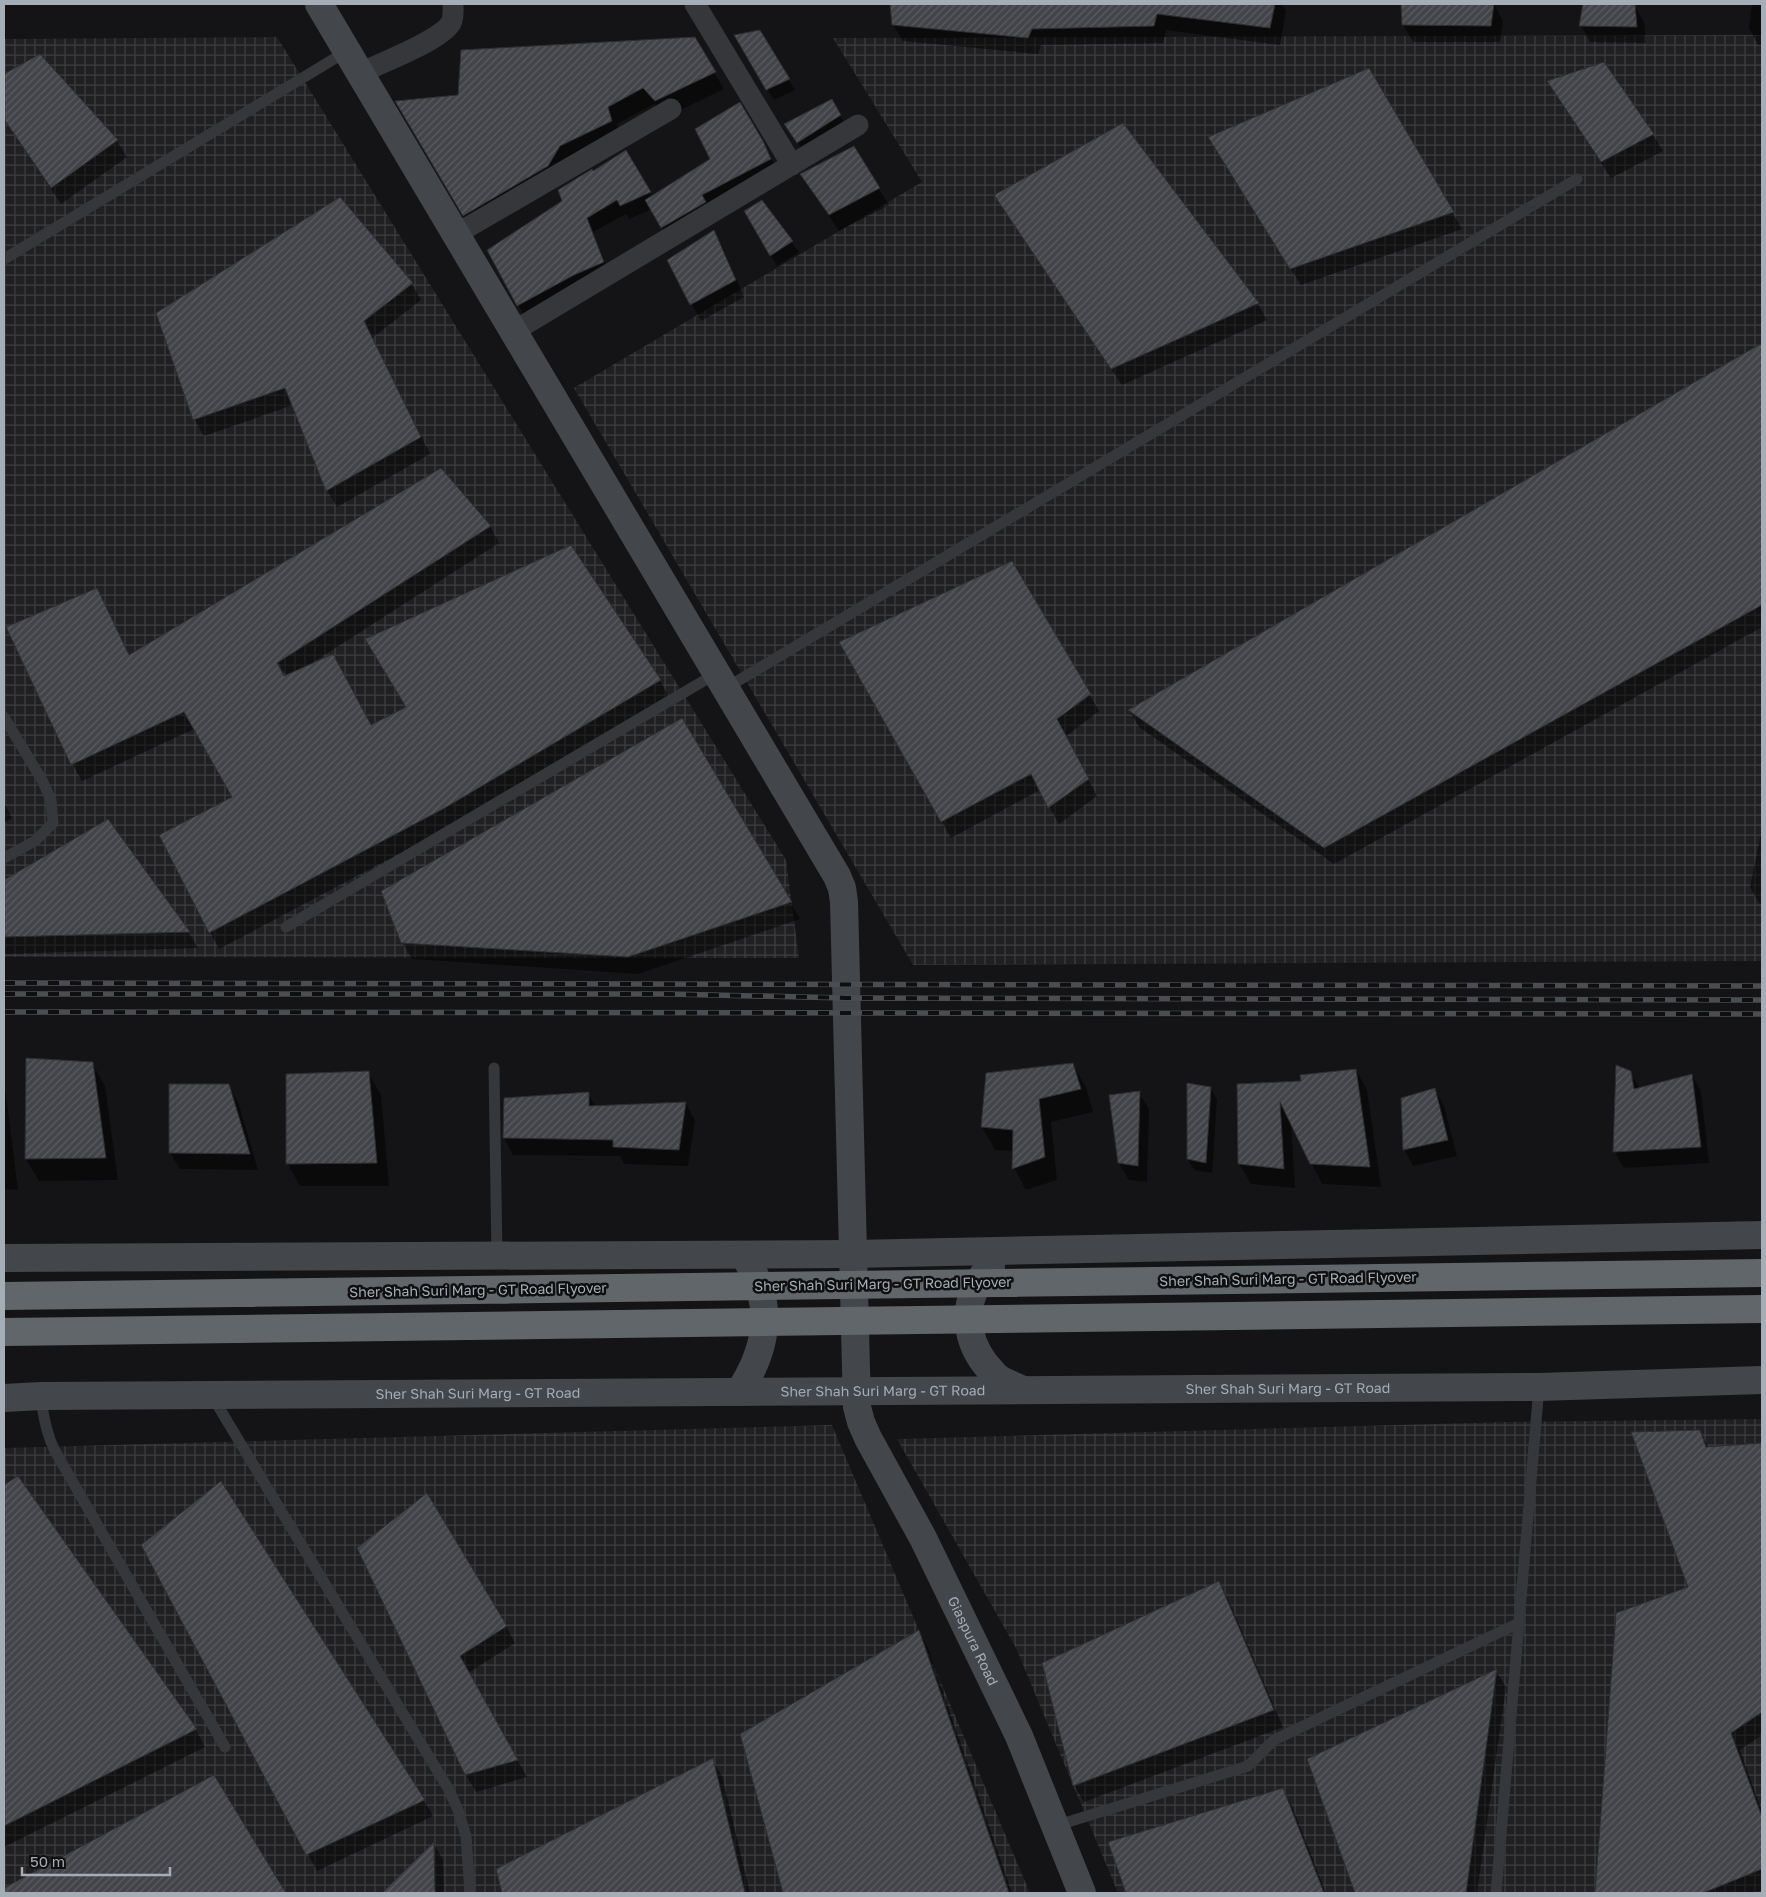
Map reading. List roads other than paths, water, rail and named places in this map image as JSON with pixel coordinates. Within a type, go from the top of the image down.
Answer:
[{"type":"highway","name":"Sher Shah Suri Marg - GT Road Flyover","points":[[4,1296],[1762,1273]]},
{"type":"highway","points":[[4,1332],[1762,1309]]},
{"type":"street","name":"Giaspura Road","points":[[319,4],[831,864],[842,888],[854,1254],[856,1392],[861,1422],[923,1538],[1019,1736],[1082,1893]]},
{"type":"street","points":[[354,62],[429,41],[443,31],[451,22],[454,12],[453,4]]},
{"type":"street","points":[[695,4],[792,165]]},
{"type":"street","points":[[456,234],[671,109]]},
{"type":"street","points":[[514,331],[858,126]]},
{"type":"street","points":[[4,1258],[854,1254],[1762,1235]]},
{"type":"street","points":[[1011,1251],[987,1269],[972,1294],[968,1324],[976,1352],[995,1376],[1021,1389]]},
{"type":"street","points":[[739,1392],[753,1371],[761,1348],[764,1324],[762,1299],[755,1276],[743,1254]]},
{"type":"street","name":"Sher Shah Suri Marg - GT Road","points":[[4,1398],[41,1396],[1539,1387],[1762,1380]]},
{"type":"lane","points":[[4,259],[354,62]]},
{"type":"lane","points":[[286,927],[722,680],[1577,179]]},
{"type":"lane","points":[[4,717],[42,780],[51,800],[53,823],[35,840],[4,858]]},
{"type":"lane","points":[[494,1068],[496,1256]]},
{"type":"lane","points":[[1496,1893],[1539,1387]]},
{"type":"lane","points":[[212,1395],[449,1790],[458,1810],[466,1836],[470,1893]]},
{"type":"lane","points":[[41,1396],[43,1419],[55,1451],[225,1747]]},
{"type":"lane","points":[[1055,1826],[1248,1766],[1274,1740],[1519,1623]]},
{"type":"railway","points":[[4,983],[1762,986]]},
{"type":"railway","points":[[4,994],[669,994],[846,998],[1762,1000]]},
{"type":"railway","points":[[4,1012],[1762,1014]]}]
